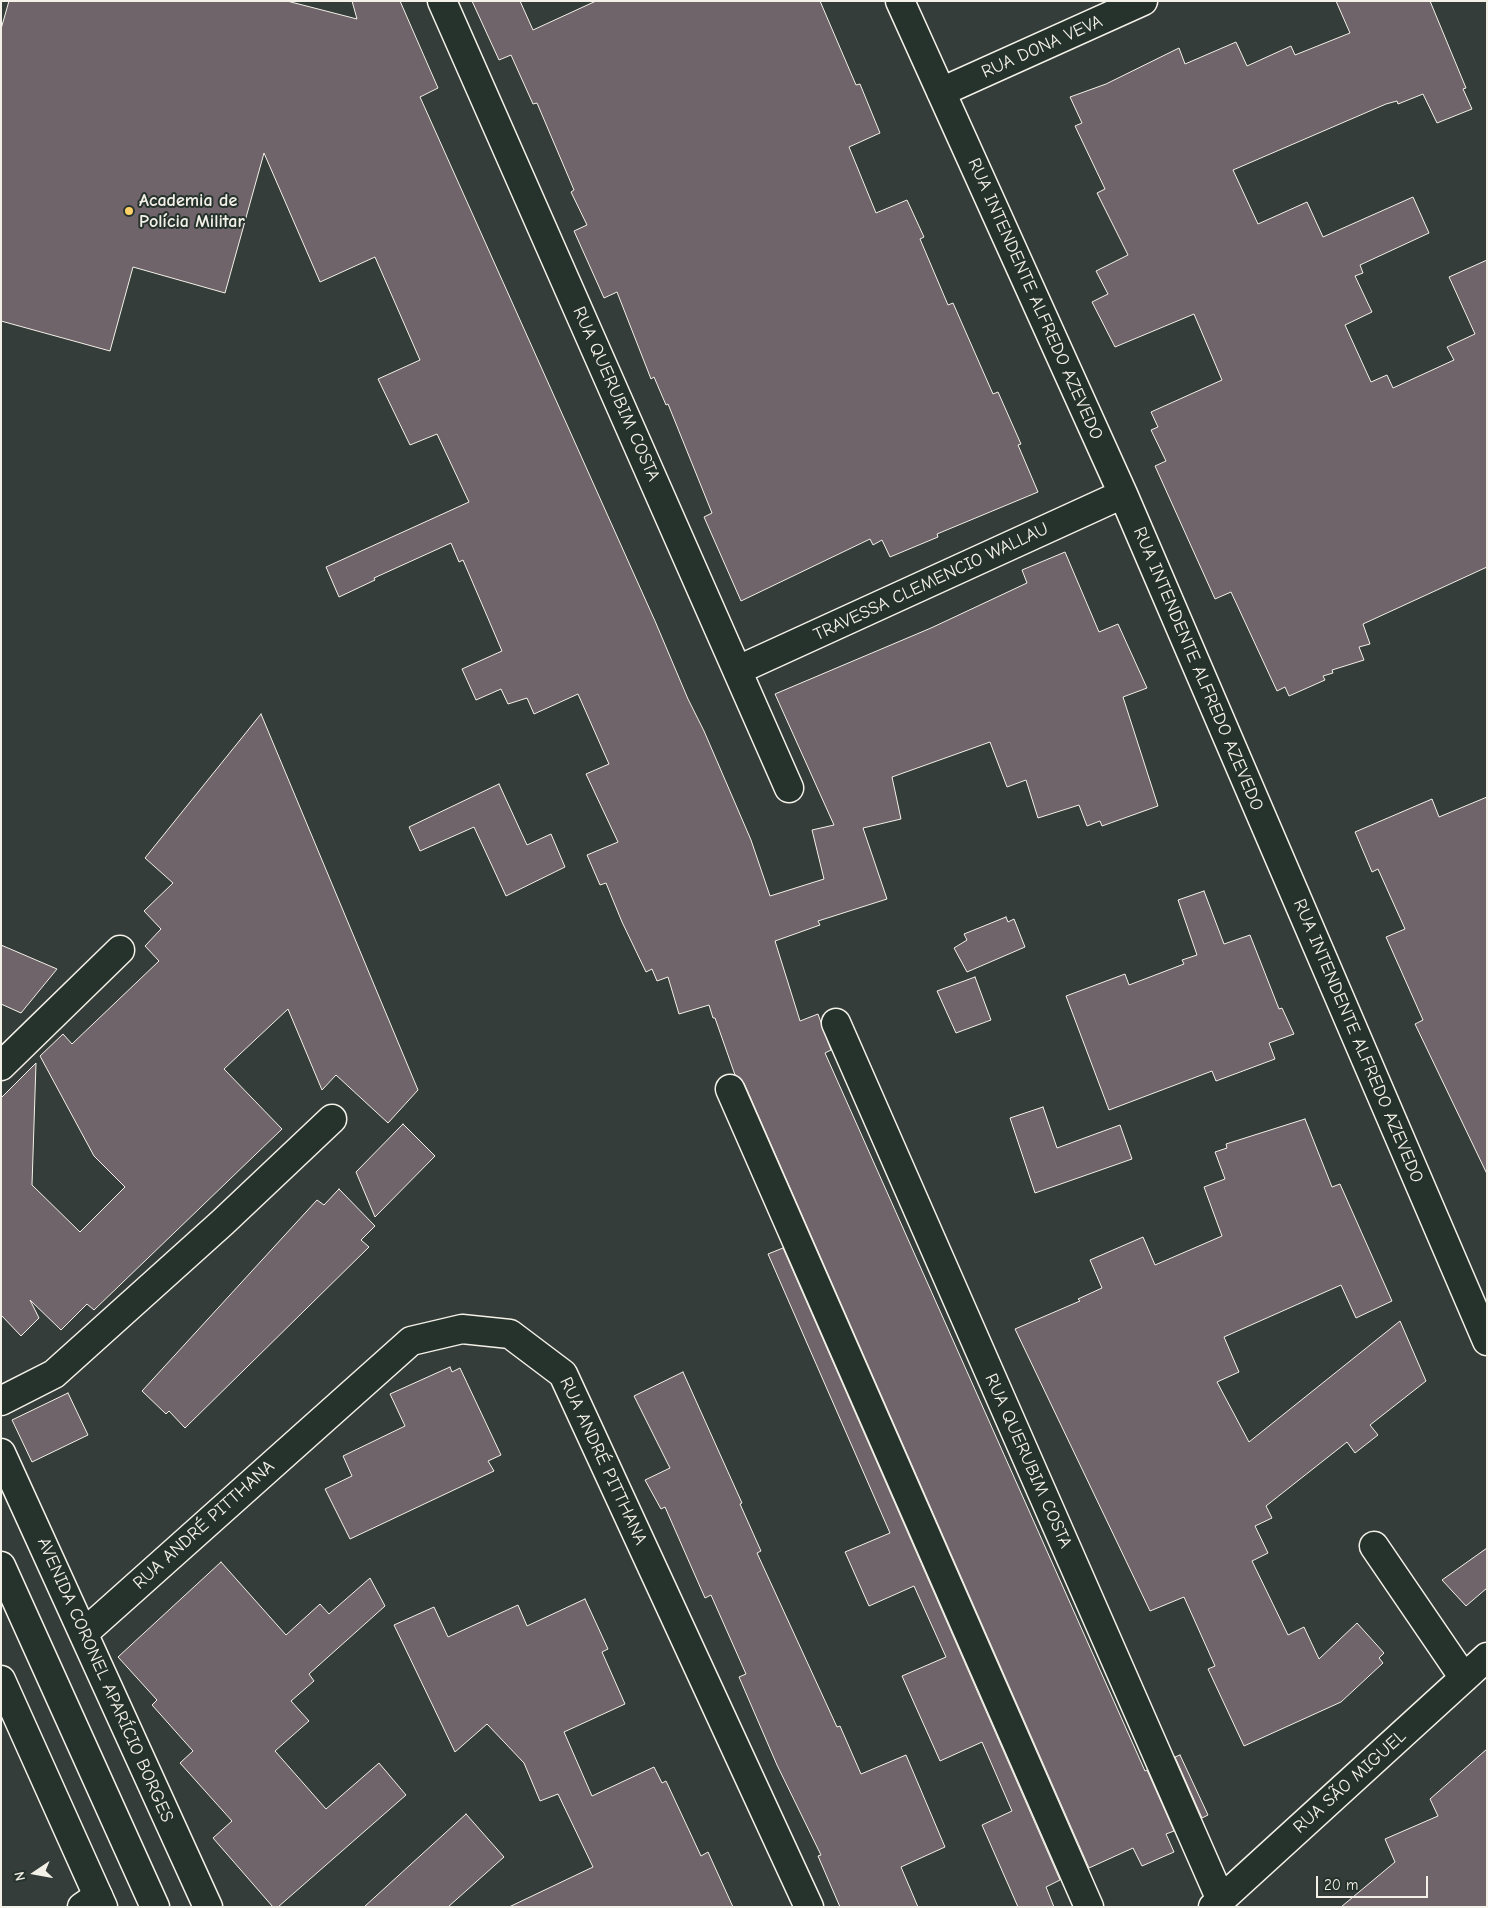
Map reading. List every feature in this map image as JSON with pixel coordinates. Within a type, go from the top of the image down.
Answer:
[{"type":"street","name":"RUA QUERUBIM COSTA","points":[[442,1],[789,788]]},
{"type":"street","name":"RUA INTENDENTE ALFREDO AZEVEDO","points":[[900,1],[1123,494],[1487,1342]]},
{"type":"street","name":"RUA DONA VEVA","points":[[941,92],[1143,1]]},
{"type":"street","name":"TRAVESSA CLEMENCIO WALLAU","points":[[738,670],[1123,494]]},
{"type":"street","points":[[1,1066],[120,950]]},
{"type":"street","name":"RUA QUERUBIM COSTA","points":[[836,1023],[1217,1903]]},
{"type":"street","points":[[730,1089],[1089,1907]]},
{"type":"street","points":[[1,1401],[54,1374],[223,1222],[332,1119]]},
{"type":"street","name":"RUA ANDRÉ PITTHANA","points":[[84,1633],[410,1341],[462,1329],[510,1334],[564,1374],[809,1907]]},
{"type":"street","name":"AVENIDA CORONEL APARÍCIO BORGES","points":[[1,1453],[208,1907]]},
{"type":"street","points":[[1374,1546],[1464,1678]]},
{"type":"street","points":[[1,1566],[155,1907]]},
{"type":"street","name":"RUA SÃO MIGUEL","points":[[1217,1903],[1487,1657]]},
{"type":"street","points":[[1,1680],[94,1903]]},
{"type":"building","points":[[9,1],[287,1],[357,19],[352,1],[400,1],[438,88],[420,97],[655,621],[688,699],[704,731],[751,840],[770,896],[824,879],[812,830],[834,825],[775,694],[931,628],[1027,583],[1022,570],[1065,552],[1099,632],[1118,624],[1147,688],[1123,697],[1158,806],[1102,826],[1100,821],[1087,826],[1079,805],[1038,818],[1026,780],[1007,787],[990,742],[892,777],[901,819],[863,828],[887,899],[818,921],[820,925],[775,941],[800,1021],[818,1014],[831,1050],[825,1053],[1145,1771],[1147,1770],[1174,1831],[1166,1834],[1174,1852],[1142,1866],[1133,1848],[1089,1868],[744,1083],[735,1075],[709,1005],[679,1014],[668,977],[657,981],[652,969],[646,972],[606,883],[600,885],[587,855],[618,842],[586,774],[609,764],[578,694],[534,714],[527,698],[508,704],[501,689],[476,700],[462,669],[502,651],[463,560],[459,562],[451,543],[374,578],[375,580],[339,597],[326,567],[469,502],[437,434],[410,445],[378,379],[420,360],[375,257],[320,282],[264,153],[225,293],[133,267],[110,351],[1,321],[1,29]]},
{"type":"building","points":[[472,1],[520,1],[533,30],[596,1],[820,1],[856,85],[860,84],[880,133],[849,147],[876,213],[907,200],[924,237],[920,239],[948,305],[953,303],[993,394],[998,392],[1021,444],[1018,445],[1038,492],[937,534],[938,537],[890,557],[882,540],[873,545],[870,539],[741,601],[704,517],[712,513],[668,404],[666,405],[654,377],[651,379],[617,292],[604,298],[574,231],[587,225],[571,192],[574,190],[537,103],[533,104],[511,55],[499,60]]},
{"type":"building","points":[[1336,1],[1430,1],[1466,88],[1463,89],[1472,109],[1437,123],[1423,94],[1398,104],[1397,101],[1386,104],[1233,170],[1258,224],[1307,202],[1323,237],[1413,197],[1429,233],[1360,265],[1363,273],[1355,276],[1372,312],[1345,325],[1371,382],[1387,375],[1393,388],[1454,360],[1447,347],[1475,334],[1449,277],[1487,260],[1487,567],[1363,624],[1370,644],[1359,647],[1364,660],[1332,670],[1333,673],[1323,676],[1325,680],[1289,696],[1285,687],[1277,691],[1231,592],[1215,599],[1155,466],[1166,461],[1151,430],[1158,427],[1151,412],[1222,380],[1194,314],[1115,347],[1092,302],[1108,294],[1096,271],[1128,255],[1097,193],[1105,189],[1075,126],[1082,123],[1070,97],[1106,84],[1179,48],[1185,64],[1236,42],[1247,66],[1291,46],[1295,55],[1350,33]]},
{"type":"building","points":[[261,714],[418,1090],[388,1123],[336,1075],[322,1090],[288,1009],[224,1069],[282,1129],[94,1310],[87,1304],[61,1330],[30,1300],[39,1318],[21,1336],[1,1315],[1,1098],[36,1063],[32,1185],[80,1232],[125,1187],[94,1156],[40,1056],[63,1034],[72,1044],[159,961],[145,946],[161,929],[144,911],[173,883],[145,858]]},
{"type":"building","points":[[499,784],[527,845],[551,834],[565,867],[506,896],[474,827],[420,851],[409,827]]},
{"type":"building","points":[[1487,797],[1487,1174],[1415,1024],[1423,1020],[1386,937],[1405,929],[1378,869],[1372,872],[1355,832],[1432,799],[1439,817]]},
{"type":"building","points":[[1204,891],[1224,944],[1250,935],[1279,1009],[1282,1008],[1294,1034],[1269,1043],[1275,1059],[1216,1081],[1212,1071],[1109,1110],[1066,996],[1125,974],[1129,985],[1184,964],[1182,960],[1197,955],[1178,900]]},
{"type":"building","points":[[1006,917],[1008,922],[1014,919],[1025,947],[967,972],[954,948],[967,940],[964,934]]},
{"type":"building","points":[[1,945],[57,969],[21,1013],[1,1004]]},
{"type":"building","points":[[975,977],[991,1020],[956,1033],[937,991]]},
{"type":"building","points":[[1043,1107],[1057,1148],[1120,1125],[1132,1159],[1035,1193],[1010,1118]]},
{"type":"building","points":[[1305,1119],[1332,1187],[1340,1184],[1392,1301],[1356,1318],[1341,1285],[1224,1337],[1239,1372],[1217,1382],[1249,1442],[1400,1321],[1426,1381],[1370,1425],[1378,1435],[1355,1453],[1347,1442],[1266,1506],[1272,1518],[1255,1526],[1268,1553],[1252,1561],[1288,1635],[1304,1627],[1319,1659],[1357,1623],[1384,1653],[1379,1658],[1383,1663],[1341,1702],[1244,1746],[1208,1669],[1215,1666],[1184,1597],[1150,1611],[1015,1329],[1080,1301],[1078,1299],[1102,1288],[1090,1260],[1143,1237],[1155,1265],[1222,1236],[1204,1187],[1225,1179],[1215,1152],[1227,1148],[1226,1144]]},
{"type":"building","points":[[403,1124],[435,1156],[375,1217],[356,1172]]},
{"type":"building","points":[[339,1189],[375,1226],[361,1240],[369,1247],[185,1428],[169,1411],[166,1414],[142,1391],[317,1200],[324,1205]]},
{"type":"building","points":[[783,1248],[1060,1880],[1046,1887],[1054,1907],[1018,1907],[982,1825],[1012,1811],[982,1742],[940,1761],[902,1676],[946,1657],[914,1586],[869,1606],[845,1552],[890,1533],[768,1254]]},
{"type":"building","points":[[450,1367],[452,1372],[460,1368],[501,1455],[488,1461],[494,1471],[350,1539],[325,1489],[352,1476],[343,1456],[405,1426],[390,1394]]},
{"type":"building","points":[[683,1372],[742,1503],[740,1504],[761,1551],[757,1553],[837,1727],[840,1726],[861,1774],[906,1755],[945,1847],[901,1867],[918,1907],[840,1907],[818,1856],[821,1855],[777,1765],[739,1677],[746,1674],[711,1595],[705,1598],[665,1507],[661,1509],[645,1480],[670,1468],[634,1396]]},
{"type":"building","points":[[68,1393],[88,1435],[32,1462],[12,1420]]},
{"type":"building","points":[[1487,1548],[1487,1588],[1466,1606],[1442,1580]]},
{"type":"building","points":[[221,1562],[286,1635],[320,1604],[329,1614],[370,1578],[385,1606],[309,1674],[314,1681],[291,1701],[309,1721],[275,1751],[326,1809],[379,1763],[406,1795],[278,1907],[273,1907],[213,1838],[232,1821],[180,1763],[193,1751],[152,1705],[157,1700],[118,1657]]},
{"type":"building","points":[[585,1599],[608,1649],[602,1652],[625,1704],[564,1732],[592,1796],[654,1767],[662,1783],[666,1781],[701,1856],[708,1852],[733,1907],[509,1907],[593,1867],[558,1794],[540,1801],[524,1763],[487,1724],[455,1752],[394,1625],[434,1607],[448,1637],[518,1605],[527,1626]]},
{"type":"building","points":[[1487,1749],[1487,1907],[1341,1907],[1395,1862],[1385,1839],[1438,1816],[1430,1799]]},
{"type":"building","points":[[1180,1755],[1208,1815],[1202,1818],[1175,1757]]},
{"type":"building","points":[[466,1814],[504,1857],[448,1907],[364,1907]]},
{"type":"place","name":"Academia de Polícia Militar","points":[[129,211]]}]
